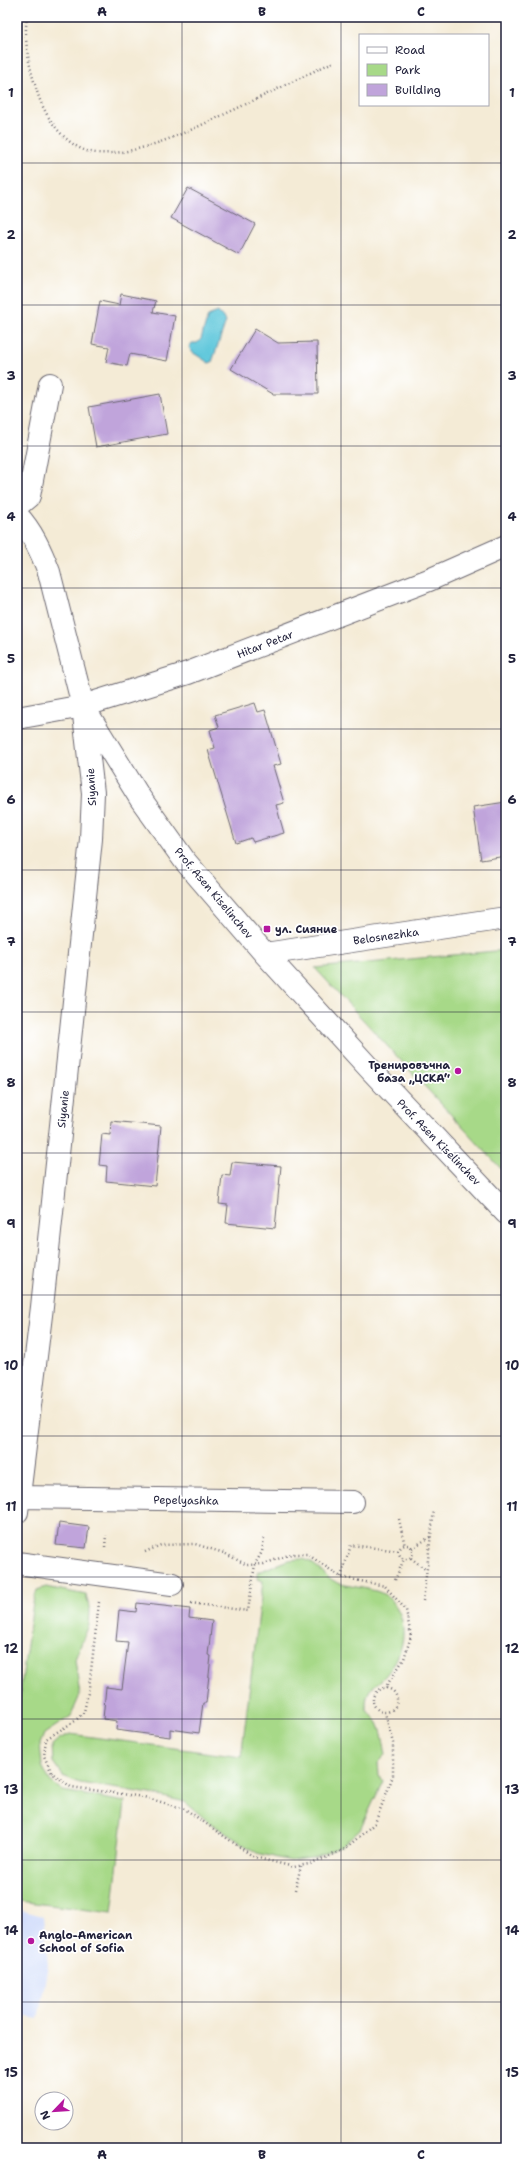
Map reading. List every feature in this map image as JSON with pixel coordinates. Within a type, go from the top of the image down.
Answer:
[{"type":"street","points":[[17,506],[29,496],[50,384]]},
{"type":"street","name":"Prof. Asen Kiselinchev","points":[[17,515],[26,524],[42,552],[49,572],[83,706],[116,763],[181,855],[265,954],[370,1069],[506,1212]]},
{"type":"street","name":"Hitar Petar","points":[[17,718],[83,706],[188,673],[429,580],[506,546]]},
{"type":"street","name":"Siyanie","points":[[18,1493],[42,1307],[91,839],[93,793],[83,706]]},
{"type":"street","name":"Belosnezhka","points":[[265,954],[506,918]]},
{"type":"street","name":"Pepelyashka","points":[[18,1493],[353,1502]]},
{"type":"street","points":[[17,1563],[172,1584]]},
{"type":"path","points":[[28,17],[29,60],[45,114],[62,135],[81,149],[97,153],[128,151],[183,133],[333,62]]},
{"type":"path","points":[[423,1601],[434,1510]]},
{"type":"path","points":[[399,1519],[405,1546]]},
{"type":"path","points":[[106,1535],[89,1688],[84,1712],[75,1721],[46,1739],[44,1756],[52,1773],[71,1787],[144,1797],[185,1809],[254,1857],[294,1867],[314,1863],[345,1849],[375,1823],[393,1776],[393,1744],[385,1713]]},
{"type":"path","points":[[405,1546],[412,1548],[431,1536]]},
{"type":"path","points":[[141,1553],[161,1545],[195,1544],[224,1553],[247,1565],[264,1564],[291,1554],[307,1554],[342,1577],[385,1586],[406,1610],[411,1636],[404,1659],[385,1688],[375,1693],[373,1700],[377,1710],[385,1713],[393,1710],[397,1703],[393,1691],[385,1688]]},
{"type":"path","points":[[342,1577],[351,1544],[400,1551]]},
{"type":"path","points":[[400,1551],[405,1546]]},
{"type":"path","points":[[411,1558],[413,1552],[412,1548]]},
{"type":"path","points":[[400,1551],[400,1556],[404,1559]]},
{"type":"path","points":[[404,1559],[411,1558],[426,1570]]},
{"type":"path","points":[[395,1580],[404,1559]]},
{"type":"path","points":[[295,1890],[301,1866]]},
{"type":"shaded area","name":"Anglo-American School of Sofia","points":[[17,1909],[43,1916],[48,1965],[38,2019],[17,2015]]},
{"type":"green space","name":"Тренировъчна база „ЦСКА“","points":[[506,950],[506,1174],[315,968]]},
{"type":"green space","points":[[304,1559],[311,1562],[336,1582],[385,1595],[394,1603],[402,1623],[402,1645],[398,1656],[393,1666],[370,1690],[367,1697],[366,1706],[380,1727],[386,1755],[378,1763],[379,1775],[383,1781],[360,1830],[342,1846],[317,1857],[291,1861],[257,1853],[210,1823],[185,1802],[151,1794],[80,1783],[63,1776],[53,1762],[52,1745],[59,1739],[70,1734],[241,1757],[263,1581],[258,1579],[258,1572],[288,1560]]},
{"type":"green space","points":[[46,1587],[86,1595],[90,1611],[89,1625],[75,1659],[80,1695],[71,1716],[44,1734],[40,1744],[42,1766],[50,1781],[63,1791],[125,1802],[112,1913],[19,1901],[17,1895],[17,1715],[33,1603],[37,1590]]},
{"type":"water","points":[[218,312],[226,321],[212,362],[209,363],[192,352],[189,347],[192,343],[197,343],[201,339],[208,316]]},
{"type":"building","points":[[188,188],[255,224],[239,255],[171,218]]},
{"type":"building","points":[[121,294],[156,301],[153,312],[175,316],[167,361],[130,354],[127,366],[106,362],[109,347],[92,344],[100,301],[119,305]]},
{"type":"building","points":[[255,329],[278,343],[317,342],[318,394],[273,394],[231,369]]},
{"type":"building","points":[[160,394],[167,434],[96,447],[89,407]]},
{"type":"building","points":[[255,703],[258,712],[265,710],[281,764],[273,766],[284,803],[276,805],[284,833],[253,842],[251,838],[236,843],[208,750],[215,748],[210,730],[219,727],[215,715]]},
{"type":"building","points":[[506,802],[506,856],[481,860],[473,807]]},
{"type":"building","points":[[111,1121],[161,1126],[155,1186],[106,1181],[107,1166],[99,1165],[102,1134],[110,1135]]},
{"type":"building","points":[[232,1162],[281,1166],[275,1228],[226,1223],[228,1205],[219,1204],[222,1175],[230,1176]]},
{"type":"building","points":[[59,1523],[89,1527],[86,1548],[56,1545]]},
{"type":"building","points":[[137,1603],[190,1609],[189,1618],[212,1621],[208,1655],[211,1656],[206,1703],[203,1703],[199,1733],[170,1729],[170,1737],[116,1730],[117,1721],[103,1719],[106,1687],[122,1689],[128,1642],[116,1641],[119,1610],[136,1612]]},
{"type":"place","name":"ул. Сияние","points":[[267,929]]},
{"type":"place","name":"Тренировъчна база „ЦСКА“","points":[[458,1071]]},
{"type":"place","name":"Anglo-American School of Sofia","points":[[31,1941]]}]
